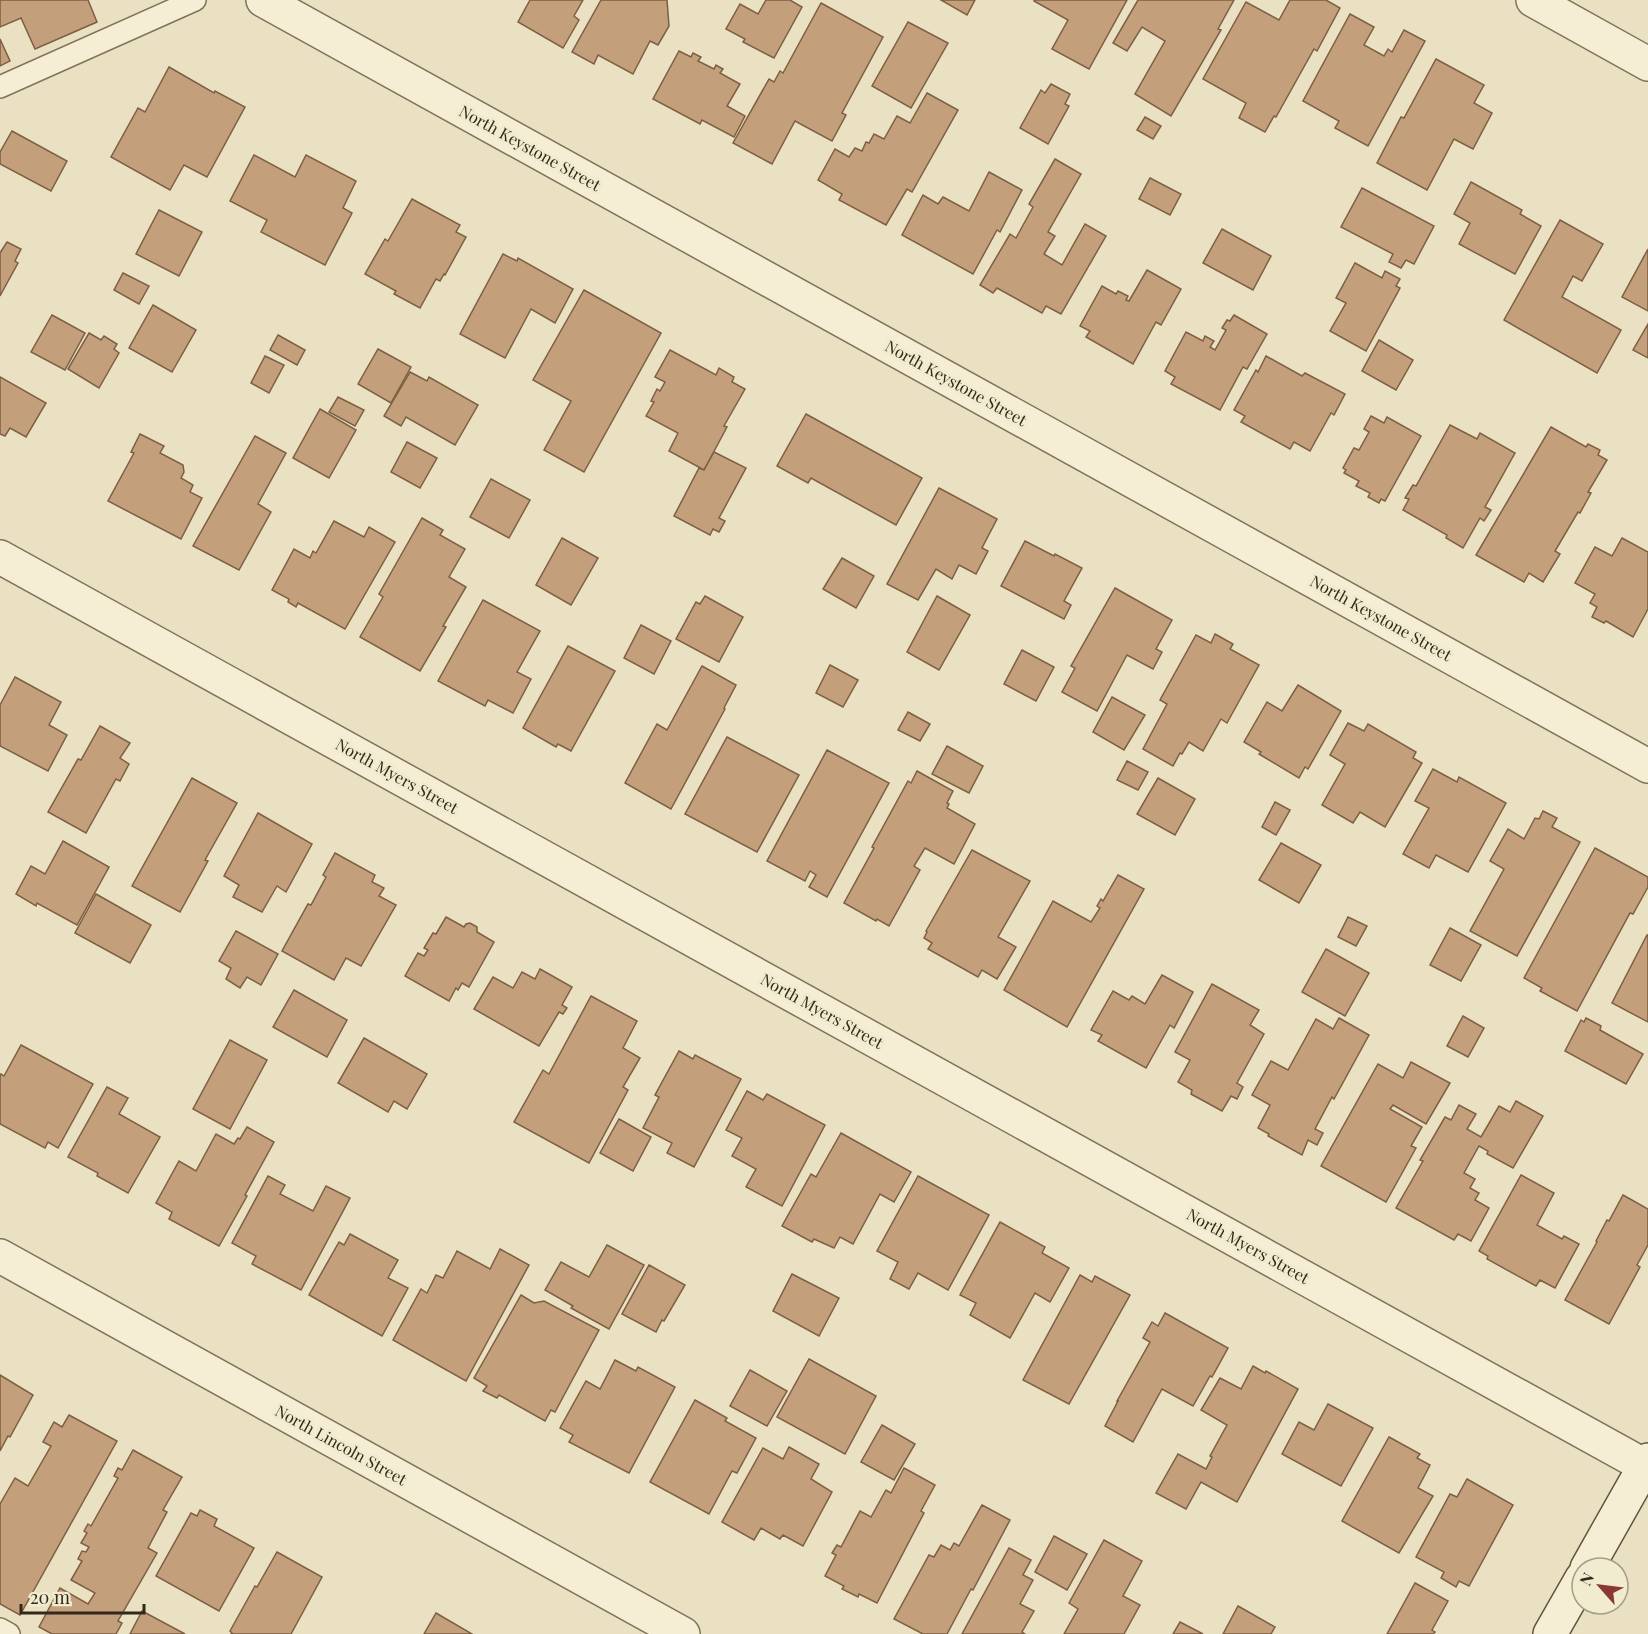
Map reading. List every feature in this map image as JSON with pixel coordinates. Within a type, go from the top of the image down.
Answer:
[{"type":"street","name":"North Keystone Street","points":[[263,0],[1648,766]]},
{"type":"street","points":[[1533,0],[1648,64]]},
{"type":"street","name":"North Myers Street","points":[[0,557],[1646,1463]]},
{"type":"street","name":"North Lincoln Street","points":[[0,1256],[683,1634]]},
{"type":"street","points":[[1594,1556],[1646,1463]]},
{"type":"street","points":[[1550,1634],[1570,1599]]},
{"type":"lane","points":[[0,87],[195,0]]},
{"type":"lane","points":[[0,1629],[9,1634]]},
{"type":"building","points":[[0,0],[88,0],[97,22],[35,49],[21,18],[0,27]]},
{"type":"building","points":[[530,0],[583,0],[574,16],[579,20],[563,48],[518,22]]},
{"type":"building","points":[[601,0],[667,0],[669,26],[658,45],[650,41],[633,74],[598,55],[594,64],[572,52]]},
{"type":"building","points":[[766,0],[790,0],[802,7],[774,58],[743,42],[745,39],[726,29],[740,4],[758,14]]},
{"type":"building","points":[[941,0],[975,0],[967,15]]},
{"type":"building","points":[[1034,0],[1127,0],[1089,69],[1052,49],[1068,20]]},
{"type":"building","points":[[1138,0],[1234,0],[1218,29],[1221,30],[1171,116],[1135,94],[1165,41],[1142,27],[1127,51],[1113,43]]},
{"type":"building","points":[[1290,0],[1326,0],[1340,8],[1317,51],[1314,49],[1276,117],[1274,116],[1265,132],[1239,118],[1246,103],[1203,79],[1246,2],[1279,20]]},
{"type":"building","points":[[821,3],[883,37],[842,113],[846,115],[832,141],[795,121],[772,164],[733,143],[769,79],[774,82],[780,71],[783,73]]},
{"type":"building","points":[[1350,14],[1374,27],[1364,45],[1384,56],[1388,49],[1392,52],[1404,30],[1425,41],[1368,146],[1335,128],[1339,121],[1303,101]]},
{"type":"building","points":[[908,22],[948,43],[911,108],[872,86]]},
{"type":"building","points":[[0,39],[10,61],[0,66]]},
{"type":"building","points":[[679,51],[691,57],[693,53],[701,57],[698,61],[714,69],[716,65],[723,69],[720,73],[740,84],[727,106],[745,116],[734,137],[702,120],[700,124],[653,99]]},
{"type":"building","points":[[1436,59],[1484,85],[1474,103],[1492,113],[1473,149],[1454,139],[1427,190],[1377,163],[1401,117],[1404,118]]},
{"type":"building","points":[[169,67],[214,93],[215,91],[245,107],[207,177],[184,165],[170,190],[111,157],[138,108],[145,112]]},
{"type":"building","points":[[1051,84],[1070,94],[1065,104],[1069,106],[1048,144],[1020,128],[1041,90],[1045,93]]},
{"type":"building","points":[[927,93],[958,110],[912,192],[907,189],[886,225],[839,200],[842,194],[818,180],[835,149],[849,157],[855,148],[862,151],[866,142],[869,143],[874,134],[884,139],[897,116],[910,123]]},
{"type":"building","points":[[1145,117],[1161,126],[1153,139],[1137,130]]},
{"type":"building","points":[[12,131],[67,161],[51,191],[0,164],[0,152]]},
{"type":"building","points":[[254,155],[295,177],[306,155],[356,181],[343,208],[352,213],[325,265],[261,232],[267,220],[230,201]]},
{"type":"building","points":[[1055,159],[1081,174],[1048,232],[1055,236],[1044,254],[1062,265],[1085,224],[1106,236],[1061,314],[1046,306],[1042,313],[997,288],[993,293],[980,285],[1010,234],[1016,238],[1033,207],[1029,204]]},
{"type":"building","points":[[989,172],[1022,190],[1000,232],[997,230],[973,274],[902,235],[923,195],[938,204],[943,197],[969,211]]},
{"type":"building","points":[[1150,178],[1181,194],[1170,215],[1139,199]]},
{"type":"building","points":[[1471,182],[1522,210],[1520,214],[1541,226],[1515,274],[1459,244],[1470,223],[1454,214]]},
{"type":"building","points":[[1362,188],[1434,226],[1414,264],[1406,260],[1401,268],[1389,262],[1393,254],[1341,227]]},
{"type":"building","points":[[412,199],[460,225],[456,232],[466,237],[445,275],[440,281],[436,279],[420,308],[394,294],[396,291],[365,274],[385,239],[388,241]]},
{"type":"building","points":[[159,210],[202,232],[179,276],[136,254]]},
{"type":"building","points":[[1560,220],[1603,244],[1582,281],[1573,276],[1562,297],[1621,330],[1597,373],[1504,320]]},
{"type":"building","points":[[1222,229],[1271,256],[1253,290],[1203,263]]},
{"type":"building","points":[[7,242],[21,249],[15,261],[18,263],[0,296],[0,253]]},
{"type":"building","points":[[1648,249],[1648,311],[1622,297]]},
{"type":"building","points":[[503,254],[517,261],[518,258],[573,289],[555,323],[531,309],[505,358],[460,334]]},
{"type":"building","points":[[1355,263],[1382,278],[1385,271],[1400,279],[1396,286],[1400,288],[1366,351],[1330,331],[1346,303],[1336,298]]},
{"type":"building","points":[[1147,270],[1181,289],[1161,325],[1156,322],[1133,364],[1086,337],[1090,331],[1080,326],[1102,286],[1116,294],[1118,291],[1128,296],[1126,300],[1129,301]]},
{"type":"building","points":[[123,273],[149,286],[139,304],[114,290]]},
{"type":"building","points":[[584,290],[661,333],[584,472],[544,450],[571,401],[533,380]]},
{"type":"building","points":[[153,305],[196,330],[172,372],[129,348]]},
{"type":"building","points":[[52,315],[85,333],[65,370],[31,352]]},
{"type":"building","points":[[1234,315],[1267,334],[1247,369],[1243,367],[1220,410],[1171,384],[1175,377],[1165,371],[1186,332],[1203,341],[1205,336],[1214,341],[1210,347],[1215,350],[1226,330],[1222,328]]},
{"type":"building","points":[[1648,324],[1648,358],[1633,350]]},
{"type":"building","points":[[89,333],[101,340],[104,336],[117,344],[114,349],[119,353],[99,388],[68,369]]},
{"type":"building","points":[[278,335],[305,350],[297,365],[270,350]]},
{"type":"building","points":[[1379,340],[1413,360],[1396,390],[1362,371]]},
{"type":"building","points":[[378,349],[411,367],[391,403],[358,384]]},
{"type":"building","points":[[670,350],[716,375],[719,368],[734,377],[732,382],[745,389],[724,426],[727,427],[704,470],[669,451],[678,433],[646,416],[654,402],[651,401],[657,389],[660,391],[665,382],[655,377]]},
{"type":"building","points":[[265,356],[284,365],[269,393],[251,383]]},
{"type":"building","points":[[1266,356],[1302,376],[1305,373],[1345,394],[1334,415],[1331,413],[1310,451],[1294,442],[1290,449],[1241,422],[1245,416],[1234,410]]},
{"type":"building","points":[[410,372],[427,381],[429,377],[478,405],[455,445],[406,417],[401,426],[384,416]]},
{"type":"building","points":[[0,377],[46,403],[26,437],[10,428],[5,436],[0,434]]},
{"type":"building","points":[[338,397],[364,410],[355,426],[329,412]]},
{"type":"building","points":[[320,409],[356,430],[329,478],[293,458]]},
{"type":"building","points":[[806,414],[922,478],[896,525],[811,478],[808,483],[777,466]]},
{"type":"building","points":[[1371,416],[1384,423],[1387,417],[1421,436],[1385,501],[1381,499],[1379,503],[1368,497],[1370,493],[1356,486],[1359,481],[1344,473],[1346,470],[1343,468],[1354,448],[1359,450],[1369,432],[1364,429]]},
{"type":"building","points":[[1450,425],[1477,439],[1480,433],[1515,453],[1485,507],[1491,510],[1484,521],[1480,518],[1463,548],[1446,538],[1447,535],[1403,510],[1409,499],[1405,498],[1413,485],[1416,486]]},
{"type":"building","points":[[1551,427],[1586,447],[1588,444],[1600,450],[1598,455],[1607,460],[1588,492],[1591,493],[1580,513],[1578,512],[1555,551],[1560,554],[1543,582],[1529,573],[1524,582],[1476,555]]},
{"type":"building","points":[[140,434],[164,446],[160,453],[183,465],[184,472],[181,478],[193,485],[190,492],[202,498],[181,539],[108,501],[134,453],[131,452]]},
{"type":"building","points":[[255,436],[286,453],[258,504],[271,512],[239,570],[193,546]]},
{"type":"building","points":[[407,442],[437,458],[420,488],[391,472]]},
{"type":"building","points":[[714,452],[746,468],[719,518],[725,521],[719,532],[713,529],[710,535],[674,516],[699,468],[704,470]]},
{"type":"building","points":[[491,479],[530,500],[509,538],[470,517]]},
{"type":"building","points":[[939,488],[997,519],[982,548],[988,551],[976,574],[959,565],[952,579],[936,569],[918,600],[887,584]]},
{"type":"building","points":[[422,518],[443,530],[440,535],[465,549],[449,577],[466,587],[420,671],[360,637],[383,597],[379,594]]},
{"type":"building","points":[[334,521],[364,537],[369,527],[395,542],[345,629],[298,603],[296,607],[288,602],[289,599],[272,590],[294,549],[310,558],[313,551],[316,553]]},
{"type":"building","points":[[562,538],[598,558],[571,605],[536,585]]},
{"type":"building","points":[[1622,538],[1648,552],[1648,609],[1633,637],[1606,621],[1604,623],[1592,617],[1597,607],[1590,603],[1595,594],[1575,583],[1595,547],[1612,556]]},
{"type":"building","points":[[1025,541],[1082,568],[1064,601],[1071,605],[1064,619],[1001,586]]},
{"type":"building","points":[[842,558],[874,576],[856,608],[823,589]]},
{"type":"building","points":[[1115,588],[1172,620],[1156,649],[1162,652],[1153,669],[1127,655],[1097,711],[1062,692],[1075,668],[1071,666]]},
{"type":"building","points":[[705,596],[743,617],[719,662],[676,639],[696,602],[700,604]]},
{"type":"building","points":[[937,596],[970,615],[939,670],[907,652]]},
{"type":"building","points":[[483,600],[540,631],[517,672],[531,679],[513,713],[488,700],[485,706],[438,681]]},
{"type":"building","points":[[641,625],[671,641],[654,674],[624,658]]},
{"type":"building","points":[[1215,634],[1233,644],[1230,649],[1259,665],[1227,723],[1221,719],[1203,751],[1189,742],[1173,766],[1143,749],[1167,704],[1160,700],[1196,635],[1211,643]]},
{"type":"building","points":[[568,646],[615,671],[571,751],[558,744],[556,747],[523,728]]},
{"type":"building","points":[[1022,650],[1054,667],[1036,701],[1004,684]]},
{"type":"building","points":[[830,665],[858,680],[843,707],[816,693]]},
{"type":"building","points":[[702,666],[736,685],[671,809],[625,783],[657,724],[667,730]]},
{"type":"building","points":[[15,677],[61,702],[49,725],[67,735],[48,771],[0,746],[0,705]]},
{"type":"building","points":[[1298,685],[1341,711],[1308,769],[1305,767],[1299,778],[1259,754],[1261,752],[1244,742],[1267,702],[1282,711]]},
{"type":"building","points":[[1112,697],[1145,715],[1124,750],[1093,732]]},
{"type":"building","points":[[908,712],[930,724],[920,741],[898,730]]},
{"type":"building","points":[[1348,723],[1364,731],[1368,724],[1416,752],[1413,758],[1422,763],[1385,827],[1360,812],[1353,823],[1322,805],[1345,764],[1330,755]]},
{"type":"building","points":[[100,726],[130,743],[120,758],[129,764],[120,781],[116,779],[86,833],[48,812]]},
{"type":"building","points":[[727,737],[799,775],[757,852],[685,814]]},
{"type":"building","points":[[947,746],[983,766],[969,793],[932,774]]},
{"type":"building","points":[[827,750],[889,783],[827,897],[809,887],[816,875],[810,871],[805,881],[767,861]]},
{"type":"building","points":[[1127,761],[1148,772],[1138,790],[1117,780]]},
{"type":"building","points":[[1433,769],[1457,782],[1459,777],[1506,803],[1468,872],[1436,855],[1429,868],[1403,854],[1429,808],[1415,801]]},
{"type":"building","points":[[917,771],[953,791],[947,808],[975,824],[954,864],[925,848],[914,866],[920,870],[889,926],[844,903],[908,781],[911,783]]},
{"type":"building","points":[[192,778],[237,803],[205,860],[208,861],[180,912],[132,886]]},
{"type":"building","points":[[1158,778],[1195,799],[1175,835],[1137,814]]},
{"type":"building","points":[[1275,802],[1290,810],[1276,835],[1262,827]]},
{"type":"building","points":[[1543,811],[1557,818],[1552,827],[1580,842],[1517,956],[1470,931],[1504,869],[1490,861],[1508,829],[1524,839],[1535,818],[1539,819]]},
{"type":"building","points":[[258,813],[312,844],[286,892],[277,886],[262,912],[233,897],[239,885],[224,876]]},
{"type":"building","points":[[63,841],[109,867],[77,925],[16,894],[31,866],[45,874]]},
{"type":"building","points":[[1281,843],[1321,865],[1299,903],[1259,880]]},
{"type":"building","points":[[1595,848],[1648,877],[1648,887],[1633,914],[1630,913],[1577,1011],[1540,991],[1542,988],[1524,978]]},
{"type":"building","points":[[972,850],[1030,881],[998,937],[1016,947],[997,979],[982,970],[978,977],[928,949],[932,943],[924,938]]},
{"type":"building","points":[[335,853],[375,875],[372,882],[384,888],[379,896],[396,905],[361,966],[346,958],[334,980],[282,951],[308,904],[311,905],[326,877],[323,875]]},
{"type":"building","points":[[1118,875],[1144,889],[1067,1027],[1004,990],[1053,901],[1091,922],[1100,908],[1097,906],[1101,899],[1103,901]]},
{"type":"building","points":[[96,894],[151,925],[130,963],[75,933]]},
{"type":"building","points":[[446,917],[464,927],[470,923],[477,927],[477,932],[494,942],[469,987],[462,983],[458,990],[456,988],[449,1001],[405,976],[418,953],[424,956],[428,950],[424,948]]},
{"type":"building","points":[[1348,917],[1367,926],[1356,946],[1338,937]]},
{"type":"building","points":[[1450,928],[1481,945],[1461,981],[1430,965]]},
{"type":"building","points":[[236,931],[278,954],[261,985],[247,977],[240,988],[226,979],[231,968],[219,961]]},
{"type":"building","points":[[1648,935],[1648,1022],[1612,1003]]},
{"type":"building","points":[[1326,949],[1369,973],[1345,1016],[1302,992]]},
{"type":"building","points":[[540,969],[572,987],[562,1005],[567,1008],[563,1014],[559,1012],[539,1046],[474,1009],[493,977],[513,988],[522,972],[535,979]]},
{"type":"building","points":[[1162,975],[1193,992],[1174,1028],[1170,1025],[1146,1068],[1098,1041],[1102,1035],[1091,1030],[1113,991],[1129,1000],[1132,996],[1145,1004]]},
{"type":"building","points":[[1212,984],[1259,1010],[1250,1025],[1264,1034],[1237,1083],[1243,1087],[1237,1099],[1231,1096],[1222,1111],[1191,1094],[1192,1090],[1178,1082],[1190,1060],[1175,1052]]},
{"type":"building","points":[[294,990],[347,1020],[327,1057],[273,1027]]},
{"type":"building","points":[[591,996],[637,1021],[623,1048],[640,1058],[623,1087],[628,1090],[589,1163],[514,1122],[543,1070],[549,1074]]},
{"type":"building","points":[[1463,1016],[1484,1028],[1468,1057],[1447,1046]]},
{"type":"building","points":[[1339,1018],[1369,1035],[1315,1129],[1323,1133],[1317,1145],[1308,1140],[1302,1155],[1258,1128],[1270,1105],[1252,1095],[1271,1061],[1288,1070],[1316,1019],[1333,1029]]},
{"type":"building","points":[[1586,1018],[1601,1026],[1600,1030],[1643,1054],[1626,1084],[1565,1051],[1581,1020],[1584,1022]]},
{"type":"building","points":[[364,1038],[427,1074],[407,1109],[394,1101],[388,1112],[338,1083]]},
{"type":"building","points":[[230,1040],[267,1060],[230,1129],[193,1109]]},
{"type":"building","points":[[21,1045],[93,1084],[58,1148],[48,1142],[45,1148],[0,1124],[0,1077],[1,1074],[4,1076]]},
{"type":"building","points":[[679,1051],[693,1059],[695,1055],[741,1079],[694,1167],[667,1153],[672,1143],[643,1128],[659,1097],[655,1095]]},
{"type":"building","points":[[1411,1062],[1450,1083],[1426,1124],[1393,1105],[1390,1109],[1422,1127],[1411,1146],[1416,1148],[1386,1202],[1321,1166],[1378,1064],[1403,1078]]},
{"type":"building","points":[[107,1087],[128,1098],[119,1114],[160,1137],[128,1193],[68,1157]]},
{"type":"building","points":[[747,1091],[763,1100],[767,1094],[825,1125],[782,1206],[746,1187],[756,1169],[732,1156],[742,1138],[726,1130]]},
{"type":"building","points":[[1516,1101],[1543,1116],[1513,1168],[1487,1154],[1488,1151],[1479,1146],[1464,1173],[1475,1179],[1470,1188],[1479,1193],[1475,1200],[1489,1208],[1471,1241],[1458,1234],[1454,1240],[1396,1208],[1445,1117],[1451,1120],[1459,1105],[1476,1114],[1467,1129],[1481,1137],[1499,1106],[1510,1112]]},
{"type":"building","points":[[619,1119],[651,1137],[633,1171],[600,1153]]},
{"type":"building","points":[[247,1127],[274,1142],[219,1246],[169,1219],[172,1212],[156,1203],[179,1161],[196,1171],[216,1134],[234,1144]]},
{"type":"building","points":[[841,1133],[911,1172],[894,1202],[880,1194],[853,1244],[840,1237],[834,1248],[814,1239],[812,1242],[782,1226],[811,1174],[816,1177]]},
{"type":"building","points":[[1521,1175],[1554,1193],[1537,1225],[1562,1239],[1564,1236],[1579,1244],[1555,1288],[1540,1280],[1536,1286],[1487,1259],[1488,1256],[1479,1251]]},
{"type":"building","points":[[268,1176],[285,1185],[280,1194],[313,1211],[326,1186],[350,1198],[301,1290],[252,1264],[256,1256],[232,1243]]},
{"type":"building","points":[[918,1176],[989,1215],[948,1290],[918,1273],[909,1289],[890,1279],[898,1262],[877,1251]]},
{"type":"building","points":[[1623,1195],[1648,1209],[1648,1245],[1637,1265],[1640,1267],[1609,1324],[1565,1300],[1607,1220],[1609,1221]]},
{"type":"building","points":[[1000,1222],[1045,1247],[1042,1253],[1069,1268],[1050,1302],[1035,1293],[1010,1338],[970,1315],[976,1303],[960,1295]]},
{"type":"building","points":[[350,1234],[398,1260],[388,1278],[408,1288],[382,1336],[309,1295],[339,1242],[344,1245]]},
{"type":"building","points":[[607,1245],[644,1265],[609,1329],[571,1308],[573,1306],[545,1290],[561,1262],[589,1277]]},
{"type":"building","points":[[500,1249],[529,1265],[466,1381],[393,1340],[421,1289],[427,1293],[436,1275],[443,1278],[457,1251],[490,1269]]},
{"type":"building","points":[[649,1265],[685,1285],[656,1332],[622,1314]]},
{"type":"building","points":[[792,1274],[839,1298],[819,1336],[773,1311]]},
{"type":"building","points":[[1080,1275],[1092,1282],[1095,1276],[1130,1295],[1069,1404],[1023,1380]]},
{"type":"building","points":[[521,1295],[534,1303],[544,1301],[599,1330],[555,1412],[551,1410],[545,1421],[499,1395],[497,1398],[483,1391],[487,1386],[474,1378]]},
{"type":"building","points":[[1165,1313],[1228,1348],[1193,1406],[1162,1389],[1133,1442],[1105,1426],[1150,1342],[1143,1338],[1152,1322],[1158,1326]]},
{"type":"building","points":[[809,1359],[876,1396],[845,1454],[777,1417]]},
{"type":"building","points":[[615,1360],[636,1371],[638,1367],[675,1387],[629,1473],[569,1442],[573,1435],[560,1428],[586,1381],[600,1389]]},
{"type":"building","points":[[1253,1366],[1298,1389],[1237,1502],[1201,1482],[1186,1509],[1156,1493],[1178,1454],[1206,1469],[1212,1457],[1210,1456],[1227,1425],[1201,1410],[1220,1378],[1241,1389]]},
{"type":"building","points":[[750,1370],[787,1391],[767,1426],[730,1406]]},
{"type":"building","points":[[0,1375],[33,1395],[0,1451]]},
{"type":"building","points":[[695,1400],[727,1418],[725,1421],[756,1438],[737,1473],[732,1471],[709,1514],[650,1482]]},
{"type":"building","points":[[1328,1404],[1373,1428],[1341,1486],[1282,1454],[1299,1422],[1314,1430]]},
{"type":"building","points":[[69,1415],[117,1441],[20,1615],[0,1604],[0,1504],[15,1478],[28,1486],[51,1446],[43,1442],[54,1422],[62,1427]]},
{"type":"building","points":[[882,1425],[915,1444],[894,1480],[861,1462]]},
{"type":"building","points":[[1389,1437],[1420,1454],[1417,1458],[1430,1465],[1418,1488],[1433,1496],[1399,1553],[1342,1521]]},
{"type":"building","points":[[789,1447],[819,1464],[811,1479],[832,1492],[803,1546],[783,1535],[780,1539],[761,1528],[754,1540],[722,1522],[763,1448],[783,1459]]},
{"type":"building","points":[[133,1450],[182,1477],[163,1510],[167,1512],[148,1548],[157,1553],[118,1621],[122,1623],[116,1634],[52,1634],[39,1627],[60,1588],[88,1604],[95,1593],[71,1580],[82,1561],[78,1559],[82,1551],[86,1552],[89,1547],[81,1543],[87,1533],[84,1531],[88,1524],[91,1526],[118,1478],[114,1476],[118,1468],[122,1470]]},
{"type":"building","points":[[904,1468],[935,1485],[921,1511],[924,1513],[877,1603],[842,1589],[844,1586],[825,1576],[836,1555],[832,1553],[837,1545],[841,1547],[860,1511],[871,1517],[886,1490],[891,1493]]},
{"type":"building","points":[[1467,1479],[1513,1505],[1469,1586],[1459,1581],[1456,1587],[1441,1578],[1444,1572],[1416,1557],[1450,1494],[1457,1497]]},
{"type":"building","points":[[982,1505],[1010,1520],[947,1634],[923,1634],[894,1619],[929,1555],[934,1557],[941,1545],[950,1550],[954,1543],[959,1546]]},
{"type":"building","points":[[200,1510],[217,1519],[214,1526],[254,1548],[219,1611],[156,1576],[191,1513],[197,1516]]},
{"type":"building","points":[[1054,1536],[1087,1554],[1067,1590],[1035,1572]]},
{"type":"building","points":[[1104,1540],[1142,1561],[1123,1596],[1140,1605],[1124,1634],[1064,1634],[1078,1609],[1069,1603]]},
{"type":"building","points":[[1009,1548],[1031,1560],[1023,1575],[1033,1580],[1020,1604],[1034,1611],[1022,1632],[1025,1634],[962,1634]]},
{"type":"building","points":[[277,1552],[322,1577],[291,1634],[231,1634],[230,1631],[255,1586],[257,1587]]},
{"type":"building","points":[[1415,1583],[1448,1601],[1432,1630],[1435,1632],[1433,1634],[1387,1634]]},
{"type":"building","points":[[1238,1606],[1275,1627],[1271,1634],[1223,1634]]},
{"type":"building","points":[[142,1611],[185,1634],[130,1634]]},
{"type":"building","points":[[436,1613],[472,1634],[424,1634]]},
{"type":"building","points":[[1180,1622],[1203,1634],[1173,1634]]}]
